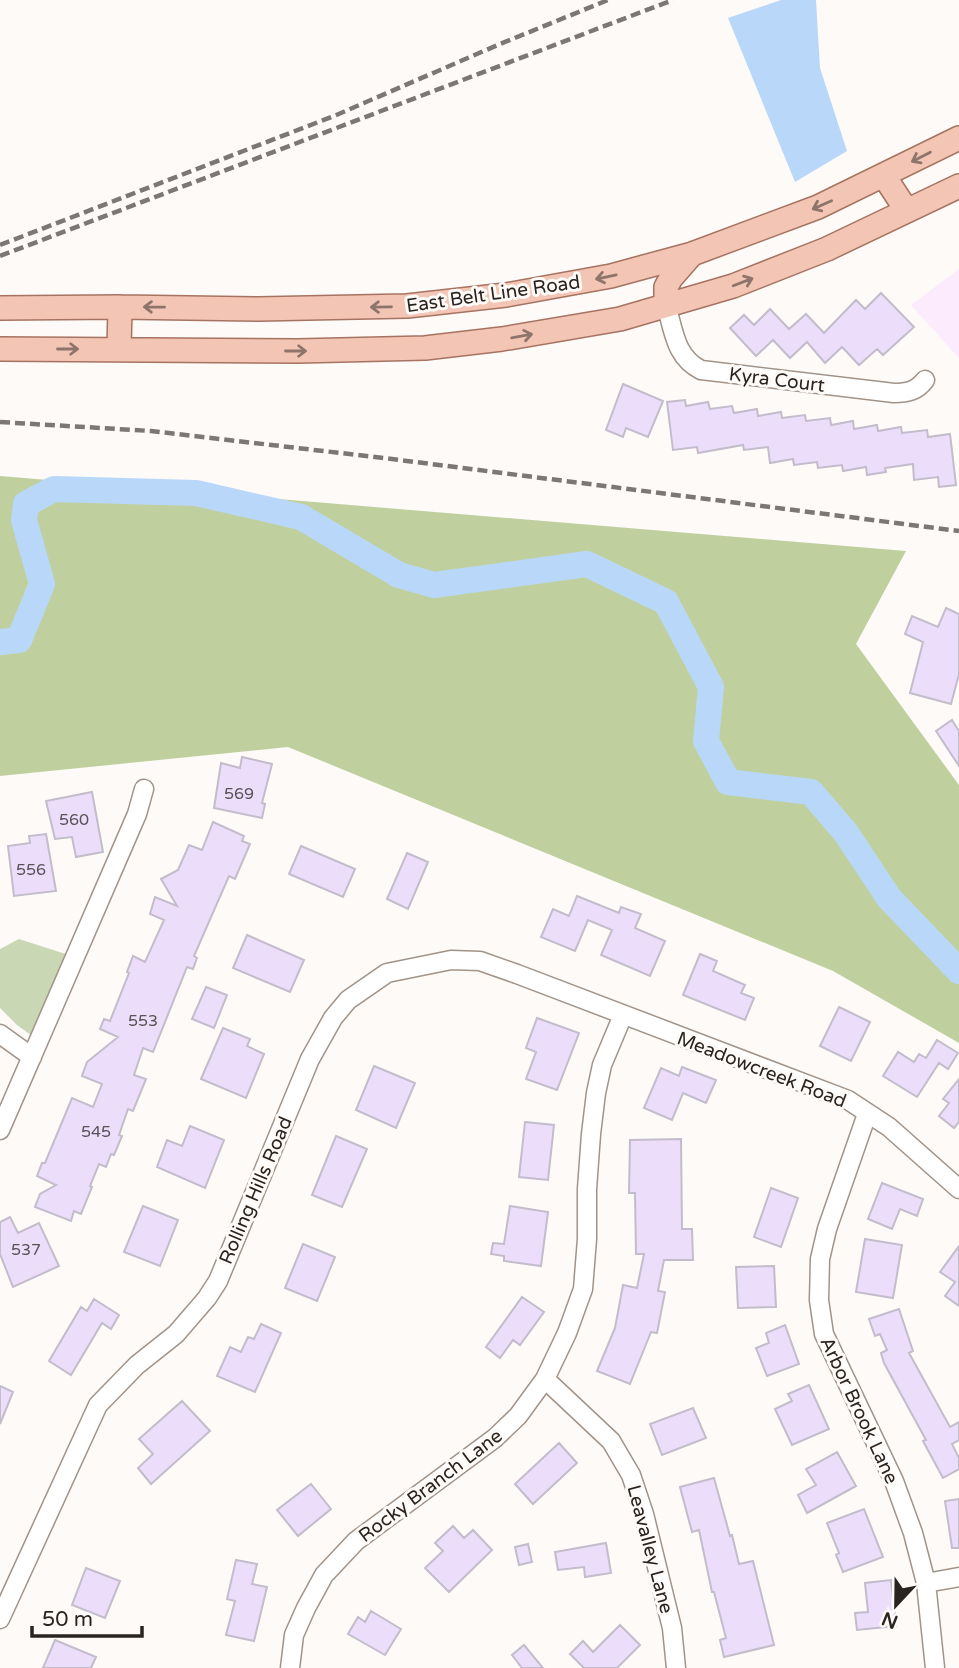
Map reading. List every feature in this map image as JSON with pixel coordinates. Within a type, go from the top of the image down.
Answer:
[{"type":"main road","name":"East Belt Line Road","points":[[0,308],[259,309],[407,306],[506,295],[611,276],[692,254],[818,207],[959,138]]},
{"type":"main road","points":[[884,176],[907,211]]},
{"type":"main road","points":[[0,349],[298,351],[425,348],[502,339],[620,318],[733,286],[827,249],[959,186]]},
{"type":"main road","points":[[666,305],[666,287],[692,254]]},
{"type":"main road","points":[[119,349],[120,307]]},
{"type":"street","name":"Kyra Court","points":[[666,305],[681,353],[701,370],[894,393],[913,390],[925,380]]},
{"type":"street","points":[[0,1130],[137,814],[144,789]]},
{"type":"street","name":"Rolling Hills Road","points":[[0,1619],[98,1405],[137,1364],[176,1334],[218,1281],[310,1059],[333,1018],[348,1000],[387,973],[451,960],[480,961],[623,1015]]},
{"type":"street","name":"Meadowcreek Road","points":[[623,1015],[849,1100],[889,1127],[959,1189]]},
{"type":"street","name":"Rocky Branch Lane","points":[[290,1668],[294,1635],[324,1574],[356,1541],[495,1438],[518,1416],[545,1379],[567,1333],[583,1289],[587,1188],[596,1093],[602,1065],[623,1015]]},
{"type":"street","points":[[0,1034],[32,1057]]},
{"type":"street","name":"Arbor Brook Lane","points":[[867,1114],[827,1229],[820,1259],[819,1300],[824,1334],[894,1481],[913,1533],[926,1583],[935,1668]]},
{"type":"street","name":"Leavalley Lane","points":[[545,1379],[611,1441],[631,1475],[644,1514],[672,1628],[677,1668]]},
{"type":"street","points":[[926,1583],[959,1577]]},
{"type":"shaded area","points":[[959,269],[959,358],[911,305]]},
{"type":"green space","points":[[0,476],[906,551],[856,644],[959,785],[959,1043],[833,971],[288,747],[0,776]]},
{"type":"green space","points":[[19,939],[75,957],[39,1041],[0,1008],[0,949]]},
{"type":"water","points":[[781,0],[816,0],[820,68],[847,151],[795,182],[728,18]]},
{"type":"building","points":[[881,293],[914,327],[883,355],[877,349],[859,365],[842,347],[825,363],[807,342],[790,358],[773,340],[756,356],[730,328],[744,315],[754,325],[770,309],[789,329],[806,314],[824,333],[856,300],[865,309]]},
{"type":"building","points":[[623,384],[663,401],[648,437],[626,428],[623,437],[606,430]]},
{"type":"building","points":[[685,400],[686,406],[708,402],[710,409],[732,406],[734,413],[757,409],[758,416],[781,412],[782,418],[805,415],[806,421],[830,418],[831,425],[853,421],[854,429],[877,425],[878,431],[901,427],[902,433],[927,430],[928,437],[950,434],[956,485],[939,487],[938,477],[914,480],[913,464],[885,468],[886,472],[867,475],[866,467],[843,471],[842,465],[818,468],[817,462],[794,465],[793,459],[770,463],[768,447],[744,450],[743,445],[698,453],[697,447],[673,450],[667,402]]},
{"type":"building","points":[[946,608],[959,614],[959,674],[951,704],[910,693],[923,642],[905,634],[912,616],[938,627]]},
{"type":"building","points":[[952,720],[959,731],[959,766],[936,731]]},
{"type":"building","points":[[242,757],[272,764],[262,803],[265,804],[262,818],[214,808],[221,763],[240,768]]},
{"type":"building","points":[[92,792],[103,852],[76,857],[72,837],[55,839],[46,801]]},
{"type":"building","points":[[213,822],[244,836],[242,841],[250,844],[235,879],[229,876],[194,956],[197,958],[193,969],[187,967],[153,1052],[143,1048],[134,1075],[146,1079],[133,1111],[128,1109],[119,1135],[122,1136],[114,1155],[111,1154],[106,1167],[99,1164],[81,1214],[74,1211],[71,1221],[35,1207],[40,1194],[56,1185],[37,1176],[72,1098],[93,1107],[102,1084],[82,1076],[87,1062],[118,1037],[100,1029],[104,1019],[110,1021],[133,956],[145,962],[164,920],[150,914],[155,897],[177,906],[161,879],[178,870],[189,845],[202,850]]},
{"type":"building","points":[[46,834],[56,891],[14,896],[8,846],[30,843],[29,836]]},
{"type":"building","points":[[301,846],[355,869],[343,897],[289,874]]},
{"type":"building","points":[[407,853],[428,862],[408,909],[387,899]]},
{"type":"building","points":[[577,896],[619,913],[621,907],[641,914],[635,928],[665,941],[650,976],[601,955],[612,930],[588,920],[575,951],[541,937],[553,909],[569,916]]},
{"type":"building","points":[[247,935],[304,960],[290,992],[233,968]]},
{"type":"building","points":[[700,954],[717,961],[713,971],[745,985],[741,993],[754,998],[745,1020],[683,995]]},
{"type":"building","points":[[206,987],[227,995],[214,1028],[192,1019]]},
{"type":"building","points":[[839,1007],[870,1022],[851,1061],[820,1046]]},
{"type":"building","points":[[537,1018],[579,1033],[557,1090],[526,1079],[536,1052],[526,1048]]},
{"type":"building","points":[[223,1028],[250,1039],[247,1046],[264,1054],[246,1098],[201,1079]]},
{"type":"building","points":[[937,1040],[958,1053],[948,1069],[939,1063],[917,1097],[883,1076],[898,1052],[914,1062],[919,1054],[926,1058]]},
{"type":"building","points":[[374,1066],[415,1083],[396,1128],[356,1110]]},
{"type":"building","points":[[682,1067],[716,1080],[706,1103],[683,1093],[672,1120],[644,1108],[661,1068],[679,1076]]},
{"type":"building","points":[[959,1079],[959,1122],[954,1128],[939,1116],[949,1103],[943,1099]]},
{"type":"building","points":[[525,1122],[554,1125],[548,1180],[519,1177]]},
{"type":"building","points":[[190,1126],[224,1140],[205,1188],[157,1167],[167,1140],[182,1146]]},
{"type":"building","points":[[336,1136],[367,1149],[342,1207],[312,1195]]},
{"type":"building","points":[[681,1139],[682,1229],[692,1229],[693,1260],[664,1260],[658,1291],[665,1292],[657,1333],[651,1332],[630,1384],[597,1371],[615,1328],[623,1285],[637,1288],[644,1254],[636,1254],[635,1193],[629,1193],[630,1140]]},
{"type":"building","points":[[882,1183],[923,1199],[917,1216],[900,1209],[892,1229],[868,1219]]},
{"type":"building","points":[[771,1188],[798,1198],[781,1247],[754,1237]]},
{"type":"building","points":[[143,1206],[178,1220],[160,1266],[124,1252]]},
{"type":"building","points":[[510,1206],[548,1212],[541,1266],[504,1261],[504,1256],[491,1254],[493,1243],[504,1244]]},
{"type":"building","points":[[10,1217],[18,1233],[39,1223],[59,1266],[13,1287],[0,1254],[0,1222]]},
{"type":"building","points":[[865,1239],[902,1245],[893,1298],[856,1292]]},
{"type":"building","points":[[303,1244],[335,1257],[317,1301],[285,1288]]},
{"type":"building","points":[[959,1246],[959,1306],[945,1296],[955,1282],[940,1272]]},
{"type":"building","points":[[774,1266],[776,1307],[738,1308],[736,1267]]},
{"type":"building","points":[[522,1297],[544,1312],[520,1345],[513,1340],[500,1358],[486,1347]]},
{"type":"building","points":[[94,1299],[119,1315],[111,1329],[102,1323],[71,1375],[49,1361],[81,1307],[87,1311]]},
{"type":"building","points":[[899,1309],[913,1351],[909,1353],[950,1427],[959,1422],[959,1440],[952,1444],[959,1458],[959,1469],[943,1478],[923,1441],[926,1440],[884,1363],[881,1353],[887,1350],[880,1334],[875,1336],[869,1319]]},
{"type":"building","points":[[261,1324],[281,1333],[255,1392],[217,1376],[230,1347],[241,1352],[248,1337],[254,1339]]},
{"type":"building","points":[[785,1325],[799,1364],[767,1376],[756,1348],[769,1343],[766,1333]]},
{"type":"building","points":[[809,1385],[829,1429],[792,1445],[775,1409],[792,1401],[788,1394]]},
{"type":"building","points":[[0,1386],[13,1392],[0,1424]]},
{"type":"building","points":[[182,1401],[210,1431],[151,1484],[138,1468],[153,1454],[139,1439]]},
{"type":"building","points":[[693,1408],[706,1438],[662,1455],[650,1424]]},
{"type":"building","points":[[559,1443],[577,1463],[533,1504],[515,1484]]},
{"type":"building","points":[[837,1452],[856,1486],[807,1513],[798,1495],[816,1485],[806,1469]]},
{"type":"building","points":[[714,1478],[739,1564],[753,1561],[774,1645],[724,1657],[720,1640],[726,1638],[712,1592],[699,1530],[692,1532],[680,1487]]},
{"type":"building","points":[[311,1484],[331,1509],[298,1536],[277,1510]]},
{"type":"building","points":[[959,1499],[959,1548],[952,1548],[945,1501]]},
{"type":"building","points":[[864,1509],[883,1557],[843,1572],[827,1523]]},
{"type":"building","points":[[453,1526],[464,1538],[473,1530],[492,1550],[449,1592],[425,1568],[443,1551],[435,1543]]},
{"type":"building","points":[[606,1543],[611,1573],[585,1577],[584,1567],[558,1570],[555,1552]]},
{"type":"building","points":[[528,1544],[532,1562],[519,1565],[515,1547]]},
{"type":"building","points":[[236,1560],[257,1564],[252,1584],[267,1587],[254,1641],[226,1635],[235,1601],[227,1599]]},
{"type":"building","points":[[86,1568],[120,1581],[105,1618],[72,1605]]},
{"type":"building","points":[[891,1580],[896,1626],[857,1630],[855,1613],[868,1612],[865,1583]]},
{"type":"building","points":[[371,1611],[401,1629],[385,1655],[348,1634],[358,1617],[365,1622]]},
{"type":"building","points":[[620,1625],[640,1645],[617,1668],[584,1668],[570,1654],[583,1641],[593,1652]]},
{"type":"building","points":[[55,1640],[96,1657],[91,1668],[43,1668]]},
{"type":"building","points":[[524,1645],[543,1668],[522,1668],[512,1655]]},
{"type":"waterway","points":[[0,642],[19,640],[42,584],[24,520],[26,504],[54,489],[196,493],[301,517],[399,575],[434,585],[587,564],[666,602],[711,687],[706,741],[728,782],[811,792],[846,833],[889,898],[959,971]]},
{"type":"railway","points":[[0,245],[334,116],[608,0]]},
{"type":"railway","points":[[0,256],[673,0]]},
{"type":"railway","points":[[0,422],[151,431],[959,531]]}]
